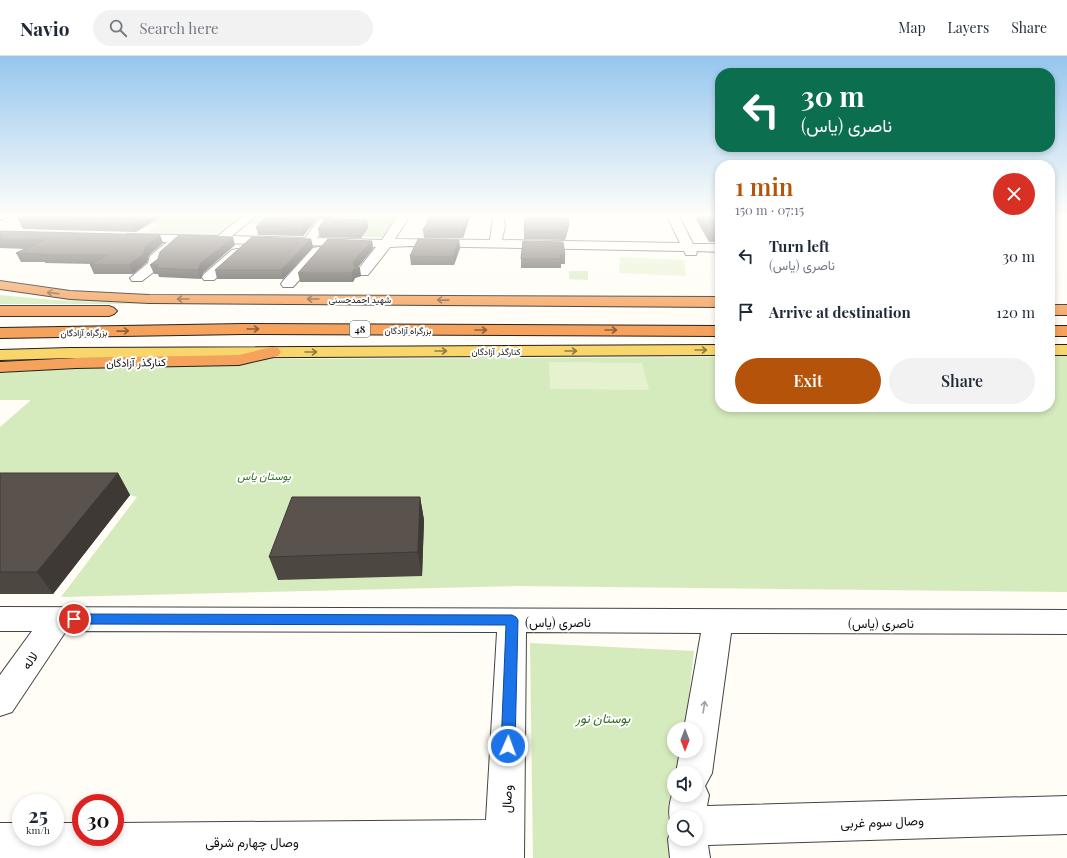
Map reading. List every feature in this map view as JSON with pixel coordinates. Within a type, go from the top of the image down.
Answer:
[{"type":"highway","name":"شهید احمدحسنی","points":[[0,285],[70,295],[149,299],[715,302]]},
{"type":"highway","name":"بزرگراه آزادگان","points":[[0,311],[715,310]]},
{"type":"highway","points":[[1055,310],[1067,310]]},
{"type":"highway","name":"بزرگراه آزادگان","points":[[0,333],[243,329],[715,331]]},
{"type":"highway","points":[[1055,331],[1067,331]]},
{"type":"highway","points":[[0,346],[55,345],[70,353]]},
{"type":"highway","name":"کنارگذر آزادگان","points":[[0,367],[76,363],[239,360],[272,352]]},
{"type":"main road","name":"کنارگذر آزادگان","points":[[0,355],[70,353],[715,350]]},
{"type":"main road","points":[[1055,350],[1067,350]]},
{"type":"street","points":[[137,278],[155,264],[155,259],[164,251]]},
{"type":"street","points":[[209,277],[238,251]]},
{"type":"street","points":[[288,284],[317,251]]},
{"type":"street","points":[[363,272],[380,251]]},
{"type":"street","name":"ناصری (یاس)","points":[[0,619],[1067,622]]},
{"type":"street","name":"لاله","points":[[0,701],[58,619]]},
{"type":"street","name":"وصال","points":[[504,849],[512,620]]},
{"type":"street","points":[[695,766],[718,621]]},
{"type":"street","name":"وصال سوم غربی","points":[[703,826],[1067,815]]},
{"type":"street","name":"وصال چهارم شرقی","points":[[0,842],[504,849]]},
{"type":"street","points":[[688,846],[690,858]]},
{"type":"green space","points":[[620,257],[684,260],[686,276],[619,273]]},
{"type":"green space","points":[[569,271],[588,271],[588,280],[569,279]]},
{"type":"green space","points":[[0,295],[54,300],[147,304],[0,304]]},
{"type":"green space","name":"بوستان یاس","points":[[1055,356],[1067,356],[1067,592],[516,586],[61,597],[137,497],[130,495],[0,494],[0,427],[31,400],[0,400],[0,373],[63,369],[100,363],[259,359],[715,357],[715,412],[1055,412]]},
{"type":"green space","points":[[549,362],[642,363],[649,390],[550,389]]},
{"type":"green space","name":"بوستان نور","points":[[530,643],[694,651],[686,722],[667,722],[667,758],[682,758],[682,766],[667,766],[667,802],[674,802],[674,810],[667,810],[667,846],[677,846],[682,858],[533,858]]},
{"type":"building","points":[[19,251],[144,251],[143,254],[129,265],[90,265],[107,255],[41,255],[43,254],[16,253]]},
{"type":"building","points":[[215,251],[200,264],[198,270],[155,268],[159,265],[150,265],[158,259],[160,252]]},
{"type":"building","points":[[236,251],[299,251],[281,270],[215,270]]},
{"type":"building","points":[[317,251],[363,251],[353,262],[355,267],[360,268],[354,269],[352,273],[298,273]]},
{"type":"building","points":[[412,251],[455,251],[453,257],[410,256]]},
{"type":"building","points":[[522,251],[564,251],[565,255],[560,255],[561,259],[521,259]]},
{"type":"building","points":[[0,473],[118,473],[37,572],[0,572]]},
{"type":"building","points":[[292,497],[420,497],[418,552],[269,557]]},
{"type":"route","points":[[74,619],[512,620],[508,746]]}]
